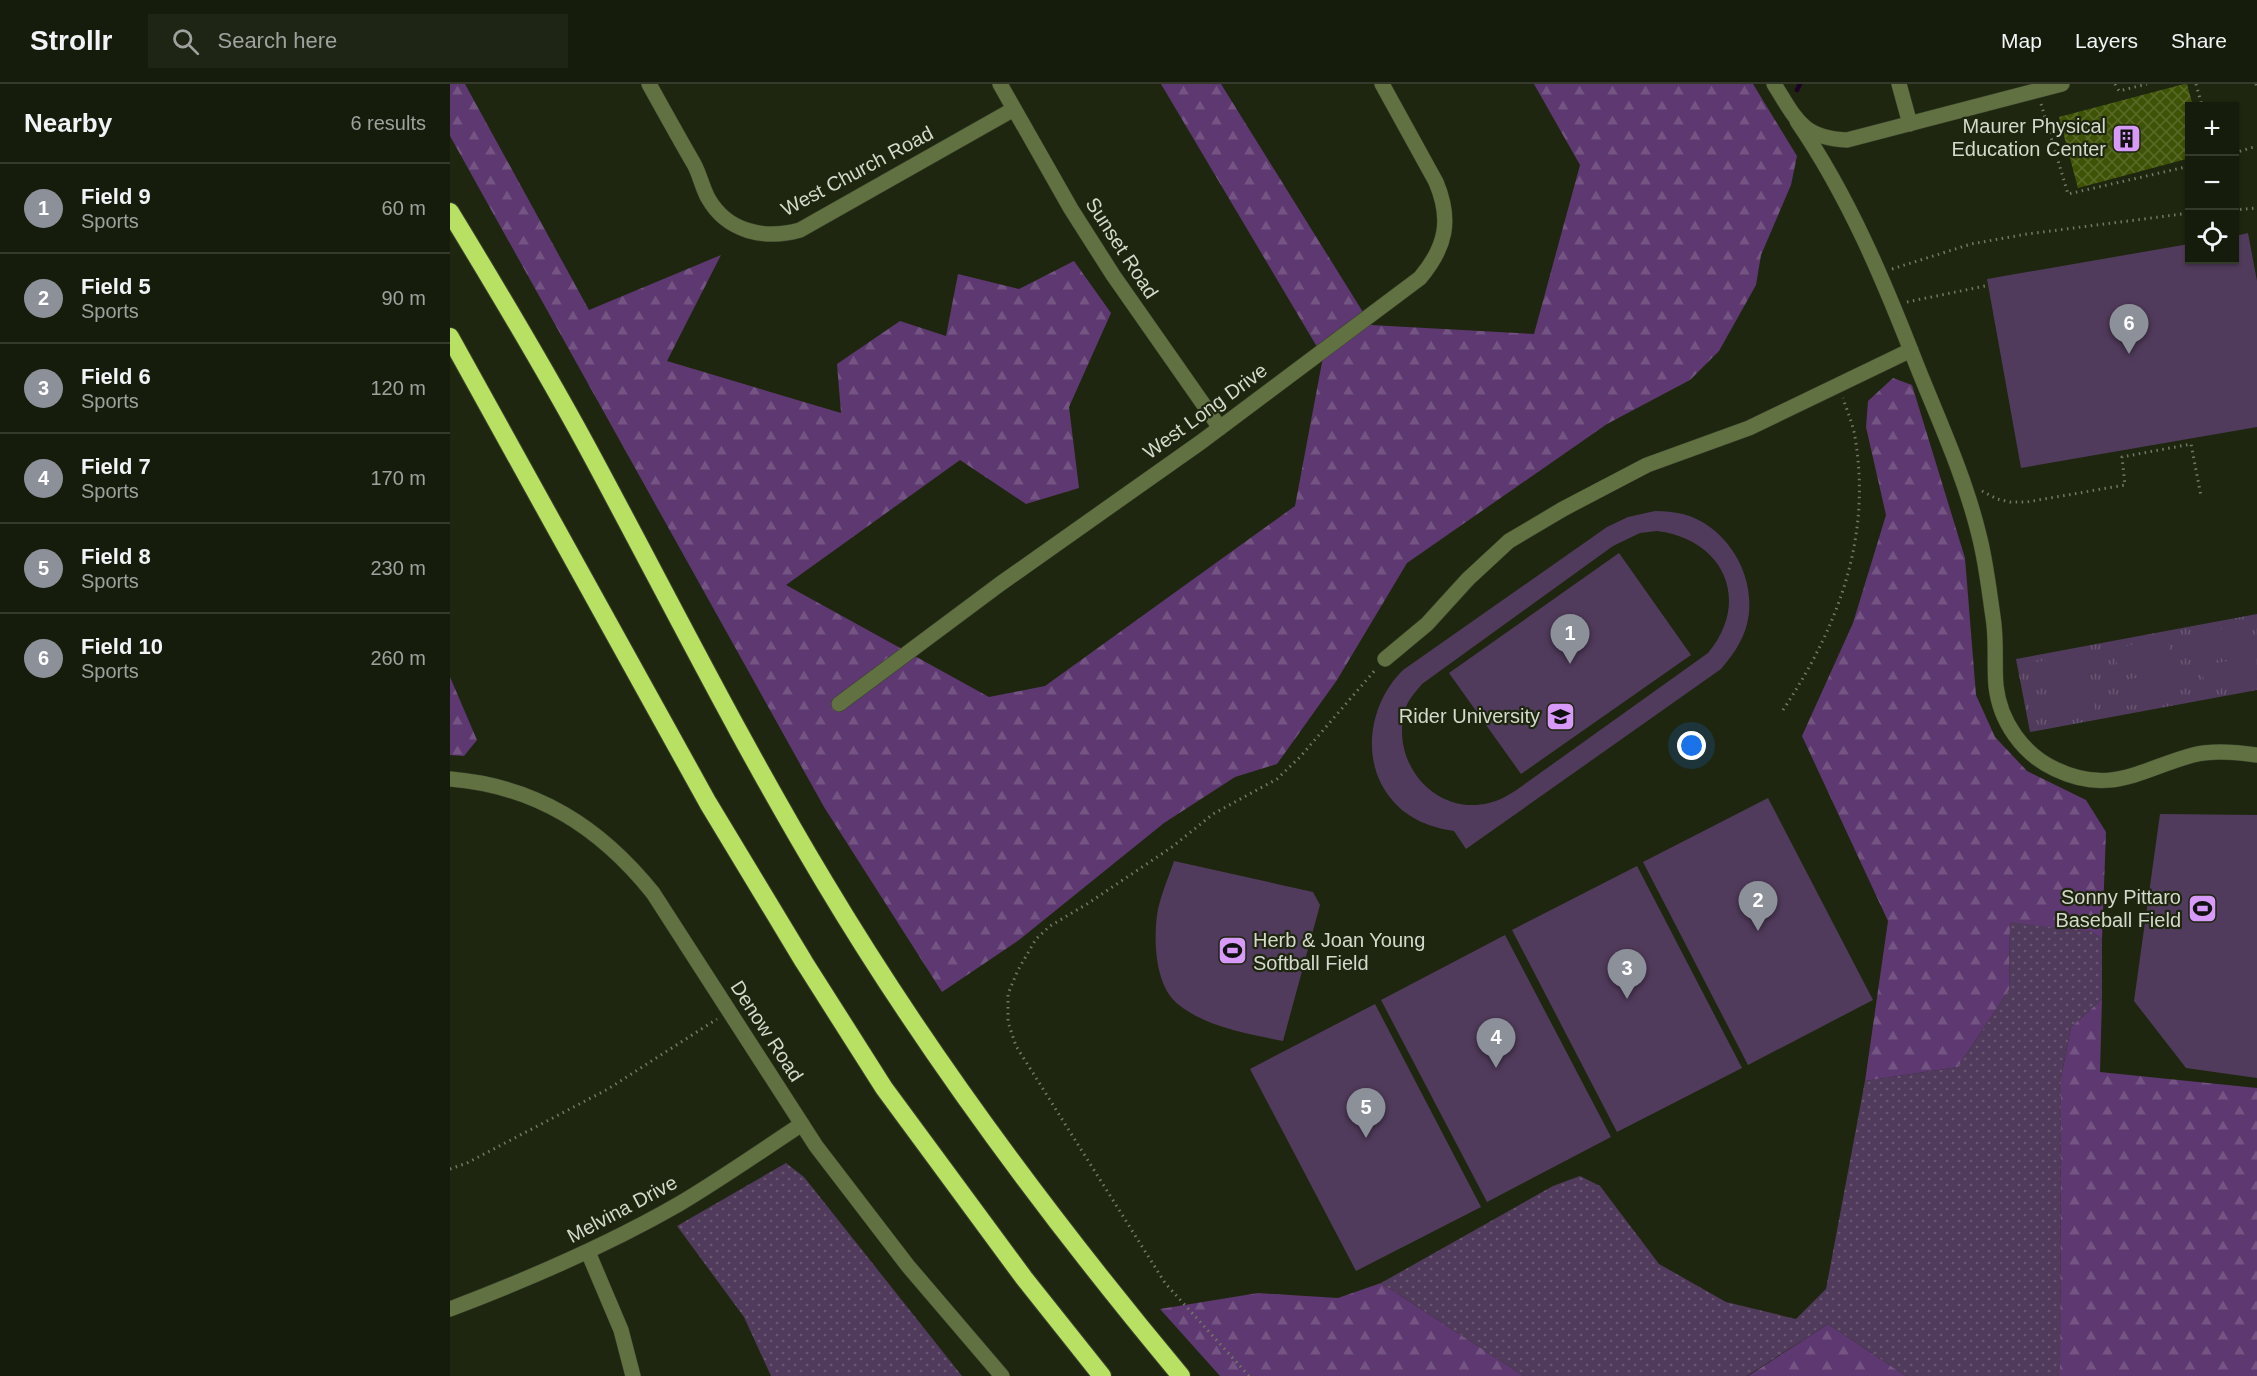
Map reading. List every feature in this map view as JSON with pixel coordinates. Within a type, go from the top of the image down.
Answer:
[{"type":"highway","points":[[450,212],[504,300],[574,424],[748,750],[826,885],[917,1026],[1013,1163],[1086,1259],[1181,1376]]},
{"type":"highway","points":[[452,340],[593,591],[708,803],[804,962],[884,1088],[1024,1278],[1102,1376]]},
{"type":"street","name":"West Church Road","points":[[649,84],[700,175],[709,199],[719,213],[732,224],[748,231],[767,235],[800,230],[1014,110]]},
{"type":"street","name":"Sunset Road","points":[[1000,84],[1071,209],[1113,275],[1220,428]]},
{"type":"street","name":"West Long Drive","points":[[839,704],[1000,584],[1220,428],[1420,278],[1432,264],[1440,248],[1445,215],[1442,197],[1382,84]]},
{"type":"street","points":[[1774,84],[1821,156],[1841,192],[1879,273],[1964,484],[1979,536],[1994,620],[1996,688],[2002,713],[2013,733],[2031,754],[2054,769],[2080,779],[2111,781],[2138,776],[2194,754],[2216,752],[2257,755]]},
{"type":"street","points":[[1899,84],[1910,124]]},
{"type":"street","points":[[1797,121],[1826,139],[1847,140],[2062,84]]},
{"type":"street","points":[[1385,659],[1427,624],[1468,579],[1509,541],[1563,509],[1647,465],[1749,428],[1911,350]]},
{"type":"street","name":"Denow Road","points":[[450,779],[493,785],[552,806],[581,823],[608,843],[632,867],[653,893],[802,1124],[848,1190],[908,1266],[1002,1376]]},
{"type":"street","name":"Melvina Drive","points":[[450,1309],[588,1252],[681,1202],[802,1124]]},
{"type":"street","points":[[588,1252],[621,1330],[633,1376]]},
{"type":"path","points":[[2115,84],[2119,91],[2147,84]]},
{"type":"path","points":[[2196,84],[2201,102]]},
{"type":"path","points":[[2037,90],[2068,194],[2185,167]]},
{"type":"path","points":[[2239,152],[2257,146]]},
{"type":"path","points":[[2239,210],[2257,208]]},
{"type":"path","points":[[1879,273],[1971,244],[2038,232],[2185,214]]},
{"type":"path","points":[[1902,303],[1985,286]]},
{"type":"path","points":[[1783,710],[1797,689],[1837,610],[1855,549],[1860,510],[1855,436],[1839,385]]},
{"type":"path","points":[[1977,487],[1997,499],[2027,502],[2125,485],[2121,457],[2191,444],[2201,496]]},
{"type":"path","points":[[1249,1376],[1165,1283],[1016,1046],[1008,1023],[1008,994],[1018,970],[1036,939],[1050,926],[1087,904],[1172,846],[1213,814],[1277,779],[1300,757],[1385,659]]},
{"type":"path","points":[[450,1169],[467,1163],[608,1089],[729,1011]]},
{"type":"green space","points":[[450,84],[465,84],[589,310],[721,255],[667,361],[841,413],[837,364],[900,321],[946,336],[958,274],[1019,289],[1074,261],[1111,313],[1069,407],[1079,488],[1026,504],[960,460],[786,585],[989,697],[1045,686],[1295,506],[1323,357],[1161,84],[1221,84],[1371,325],[1534,334],[1580,165],[1534,84],[1753,84],[1797,156],[1791,185],[1761,255],[1756,285],[1719,351],[1690,380],[1607,424],[1407,563],[1337,680],[1277,764],[1235,777],[1164,823],[1019,940],[942,992],[824,807],[450,136]]},
{"type":"green space","points":[[2248,233],[2257,281],[2257,427],[2021,468],[1987,279],[2185,245],[2185,264],[2239,264],[2239,235]]},
{"type":"green space","points":[[1893,378],[1912,385],[1965,558],[1976,695],[1995,737],[2027,771],[2086,800],[2106,832],[2102,939],[2092,932],[2010,922],[2009,990],[1958,1067],[1865,1081],[1888,921],[1802,736],[1853,623],[1886,515],[1866,427],[1868,401]]},
{"type":"green space","points":[[1655,511],[1683,514],[1718,533],[1731,548],[1741,565],[1747,584],[1749,604],[1747,623],[1740,642],[1731,656],[1721,669],[1466,849],[1454,831],[1429,825],[1406,813],[1382,786],[1375,769],[1372,752],[1372,734],[1376,716],[1391,684],[1403,670],[1607,527],[1628,517]],"holes":[[[1657,531],[1680,536],[1699,546],[1714,559],[1724,575],[1729,593],[1728,613],[1721,633],[1708,653],[1515,791],[1499,800],[1469,805],[1450,801],[1433,792],[1420,780],[1410,764],[1404,746],[1402,727],[1407,704],[1422,684],[1613,546],[1640,533]]]},
{"type":"green space","points":[[1619,553],[1691,655],[1521,774],[1449,673]]},
{"type":"green space","points":[[2257,614],[2257,690],[2030,732],[2016,659]]},
{"type":"green space","points":[[2249,624],[2253,649],[2201,658],[2196,634]]},
{"type":"green space","points":[[2167,639],[2172,663],[2119,673],[2114,648]]},
{"type":"green space","points":[[2085,653],[2090,678],[2037,688],[2032,663]]},
{"type":"green space","points":[[2255,656],[2257,681],[2206,691],[2201,666]]},
{"type":"green space","points":[[2173,671],[2178,696],[2125,706],[2120,681]]},
{"type":"green space","points":[[450,677],[477,740],[464,756],[450,755]]},
{"type":"green space","points":[[2091,686],[2095,710],[2043,720],[2038,696]]},
{"type":"green space","points":[[1768,798],[1873,1000],[1748,1065],[1643,862]]},
{"type":"green space","name":"Sonny Pittaro Baseball Field","points":[[2160,814],[2257,815],[2257,1078],[2186,1068],[2134,1001]]},
{"type":"green space","name":"Herb & Joan Young Softball Field","points":[[1174,861],[1313,892],[1320,905],[1283,1041],[1242,1032],[1202,1019],[1179,1005],[1164,986],[1157,960],[1156,920]]},
{"type":"green space","points":[[1637,866],[1742,1068],[1617,1132],[1512,930]]},
{"type":"green space","points":[[2010,921],[2092,932],[2102,939],[2102,999],[2071,1027],[2061,1078],[2060,1376],[1906,1376],[1828,1324],[1747,1376],[1524,1376],[1381,1283],[1553,1186],[1580,1176],[1600,1186],[1659,1264],[1726,1302],[1796,1319],[1826,1289],[1865,1081],[1958,1067],[2009,990]]},
{"type":"green space","points":[[1505,935],[1611,1137],[1487,1202],[1381,1000]]},
{"type":"green space","points":[[2102,999],[2100,1072],[2257,1088],[2257,1376],[2060,1376],[2061,1078],[2071,1027]]},
{"type":"green space","points":[[1375,1004],[1481,1207],[1356,1271],[1250,1069]]},
{"type":"green space","points":[[786,1163],[804,1177],[962,1376],[771,1376],[744,1317],[677,1226]]},
{"type":"green space","points":[[1381,1283],[1524,1376],[1220,1376],[1160,1309],[1258,1293],[1338,1298]]},
{"type":"green space","points":[[1828,1324],[1906,1376],[1748,1376]]},
{"type":"building","name":"Maurer Physical Education Center","points":[[2184,84],[2187,84],[2192,102],[2185,102],[2185,159],[2078,188],[2059,117]]},
{"type":"waterway","points":[[1797,90],[1800,84]]},
{"type":"place","name":"Maurer Physical Education Center","points":[[2127,138]]},
{"type":"place","name":"Field 10","points":[[2129,354]]},
{"type":"place","name":"Field 9","points":[[1570,664]]},
{"type":"place","name":"Rider University","points":[[1561,716]]},
{"type":"place","name":"Sonny Pittaro Baseball Field","points":[[2202,908]]},
{"type":"place","name":"Field 5","points":[[1758,931]]},
{"type":"place","name":"Herb & Joan Young Softball Field","points":[[1232,951]]},
{"type":"place","name":"Field 6","points":[[1627,999]]},
{"type":"place","name":"Field 7","points":[[1496,1068]]},
{"type":"place","name":"Field 8","points":[[1366,1138]]}]
